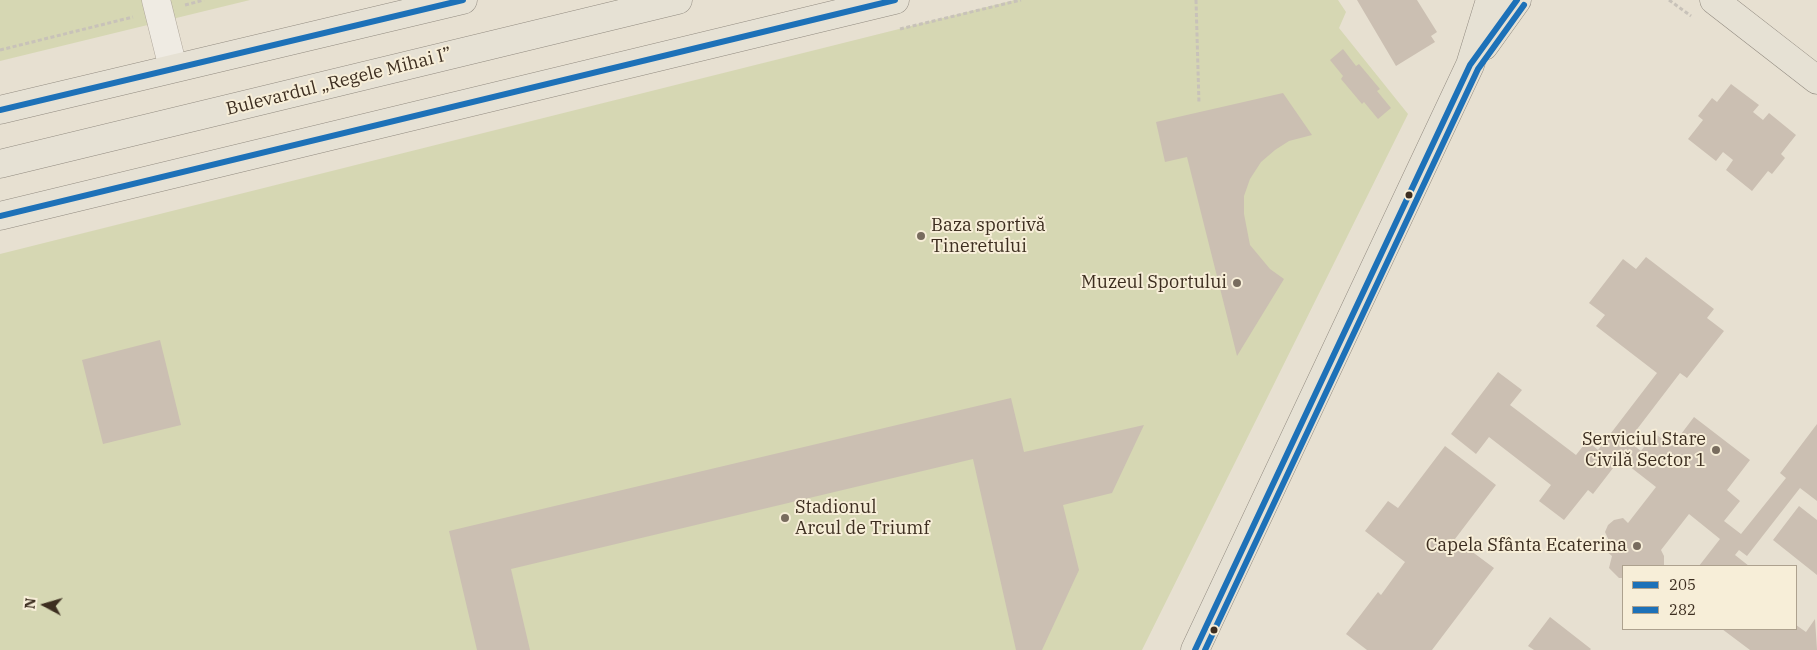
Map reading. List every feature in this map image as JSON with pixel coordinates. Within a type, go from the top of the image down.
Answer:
[{"type":"main road","points":[[0,110],[173,68],[398,8],[463,0]]},
{"type":"main road","name":"Bulevardul „Regele Mihai I”","points":[[0,164],[678,0]]},
{"type":"main road","points":[[0,216],[895,0]]},
{"type":"main road","points":[[1195,650],[1470,65],[1490,0]]},
{"type":"main road","points":[[1470,65],[1517,0]]},
{"type":"main road","points":[[1715,0],[1817,80]]},
{"type":"lane","points":[[158,5],[173,68]]},
{"type":"path","points":[[0,50],[158,5],[204,0]]},
{"type":"path","points":[[1196,0],[1199,104]]},
{"type":"green space","points":[[0,0],[250,0],[0,61]]},
{"type":"green space","name":"Baza sportivă Tineretului","points":[[1015,0],[1338,0],[1346,12],[1339,28],[1408,114],[1142,650],[0,650],[0,254]]},
{"type":"building","points":[[1357,0],[1417,0],[1437,32],[1431,36],[1435,42],[1396,66]]},
{"type":"building","points":[[1343,49],[1356,66],[1359,64],[1380,89],[1377,91],[1391,108],[1378,119],[1364,102],[1362,104],[1341,79],[1343,76],[1330,60]]},
{"type":"building","points":[[1731,84],[1759,105],[1753,112],[1763,120],[1769,113],[1796,135],[1781,154],[1785,158],[1772,174],[1768,171],[1752,191],[1726,170],[1733,160],[1723,152],[1716,161],[1688,139],[1703,120],[1698,116],[1712,98],[1717,102]]},
{"type":"building","points":[[1283,93],[1312,135],[1289,141],[1261,162],[1250,179],[1244,196],[1244,214],[1250,245],[1270,269],[1284,279],[1237,356],[1187,157],[1165,162],[1156,122]]},
{"type":"building","points":[[1646,257],[1714,309],[1707,318],[1724,331],[1687,378],[1680,373],[1628,441],[1641,451],[1654,433],[1672,446],[1694,417],[1750,460],[1727,490],[1740,501],[1724,521],[1741,534],[1786,478],[1780,473],[1817,424],[1817,501],[1800,488],[1747,556],[1739,550],[1735,555],[1748,565],[1700,565],[1720,539],[1689,514],[1661,550],[1664,556],[1664,565],[1622,565],[1622,578],[1619,578],[1609,568],[1612,556],[1606,551],[1611,545],[1605,532],[1608,525],[1614,520],[1623,518],[1628,523],[1656,487],[1620,459],[1593,494],[1588,490],[1564,520],[1539,501],[1551,485],[1489,437],[1476,454],[1451,434],[1498,372],[1522,390],[1510,405],[1576,455],[1587,441],[1598,450],[1657,373],[1596,326],[1605,315],[1589,303],[1623,259],[1636,269]]},
{"type":"building","points":[[160,340],[181,425],[103,444],[82,360]]},
{"type":"building","points":[[1011,398],[1024,452],[1144,425],[1112,493],[1063,505],[1079,570],[1042,650],[1016,650],[973,459],[511,569],[530,650],[477,650],[449,531]]},
{"type":"building","points":[[1445,446],[1496,485],[1455,539],[1494,568],[1432,650],[1367,650],[1346,634],[1378,592],[1381,595],[1405,562],[1365,531],[1388,501],[1398,508]]},
{"type":"building","points":[[1799,506],[1817,520],[1817,575],[1773,540]]},
{"type":"building","points":[[1550,617],[1591,649],[1534,650],[1528,646]]},
{"type":"building","points":[[1815,619],[1817,650],[1750,650],[1723,630],[1797,630],[1797,626],[1806,632]]},
{"type":"transit line","name":"205","points":[[0,110],[463,0]]},
{"type":"transit line","name":"205","points":[[0,216],[895,0]]},
{"type":"transit line","name":"205","points":[[1195,650],[1470,65],[1517,0]]},
{"type":"transit line","name":"282","points":[[1205,650],[1478,69],[1524,5]]},
{"type":"place","name":"Baza sportivă Tineretului","points":[[921,236]]},
{"type":"place","name":"Muzeul Sportului","points":[[1237,283]]},
{"type":"place","name":"Serviciul Stare Civilă Sector 1","points":[[1716,450]]},
{"type":"place","name":"Stadionul Arcul de Triumf","points":[[785,518]]},
{"type":"place","name":"Capela Sfânta Ecaterina","points":[[1637,546]]}]
